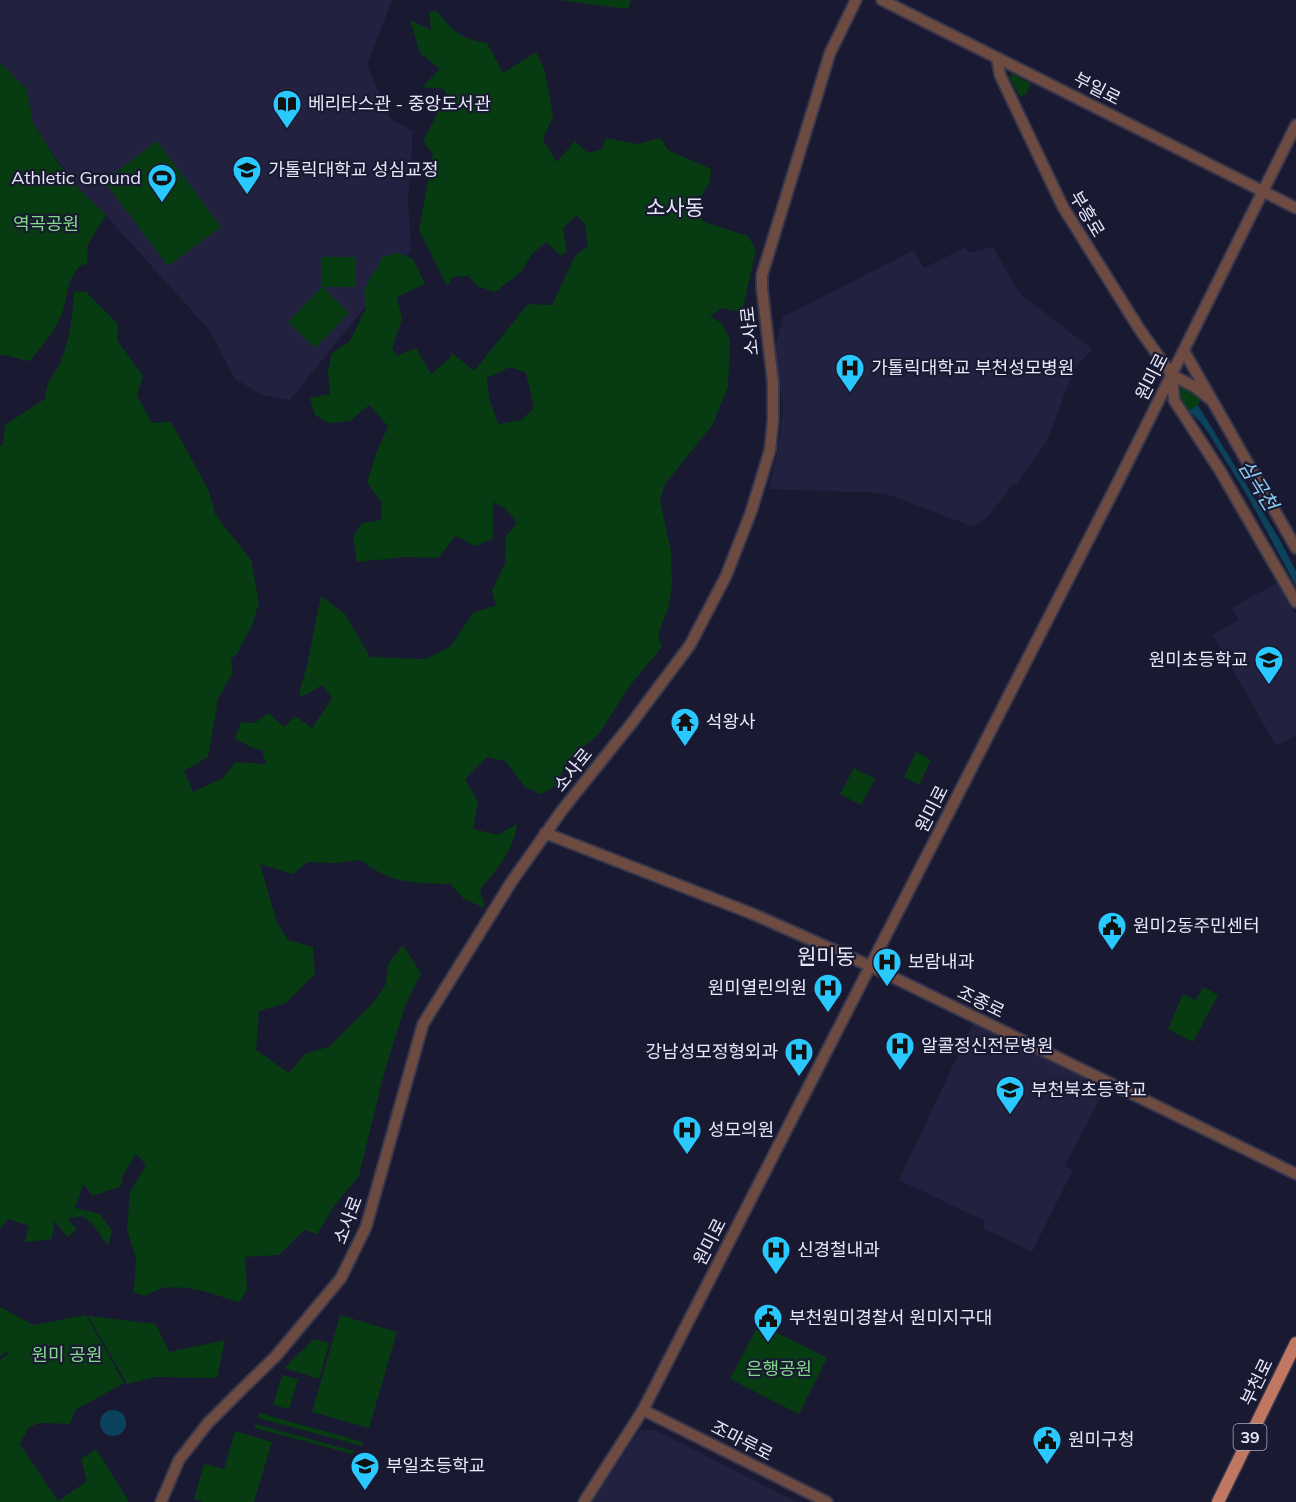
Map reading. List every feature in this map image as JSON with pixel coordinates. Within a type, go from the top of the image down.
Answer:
[{"type":"main road","name":"부천로","points":[[1218,1502],[1296,1343]]},
{"type":"street","name":"소사로","points":[[161,1502],[179,1460],[208,1424],[276,1356],[341,1278],[366,1227],[423,1024],[512,881],[690,645],[726,576],[751,512],[770,450],[773,383],[762,275],[830,52],[856,0]]},
{"type":"street","name":"부일로","points":[[882,0],[1296,208]]},
{"type":"street","name":"부흥로","points":[[997,58],[1000,75],[1063,207],[1140,330],[1172,375],[1195,387],[1210,399]]},
{"type":"street","name":"원미로","points":[[584,1502],[643,1410],[1172,375],[1296,125]]},
{"type":"street","name":"부흥로","points":[[1184,351],[1296,548]]},
{"type":"street","name":"부흥로","points":[[1172,375],[1174,400],[1224,476],[1296,602]]},
{"type":"street","name":"조종로","points":[[546,833],[753,914],[870,966],[1296,1174]]},
{"type":"street","name":"조마루로","points":[[643,1410],[827,1502]]},
{"type":"shaded area","name":"가톨릭대학교 성심교정","points":[[0,0],[392,0],[367,65],[391,119],[413,131],[408,202],[411,250],[290,400],[260,394],[235,379],[210,331],[100,209],[79,189],[58,161],[33,123],[27,90],[0,62]]},
{"type":"shaded area","name":"가톨릭대학교 부천성모병원","points":[[966,247],[969,253],[993,247],[1019,293],[1092,349],[1074,369],[1047,441],[1016,485],[1013,484],[991,513],[974,527],[884,493],[769,489],[778,449],[783,408],[775,349],[783,317],[914,250],[924,268]]},
{"type":"shaded area","name":"원미초등학교","points":[[1278,582],[1296,615],[1296,735],[1276,746],[1213,635],[1239,620],[1232,608]]},
{"type":"shaded area","name":"부천북초등학교","points":[[973,1023],[1106,1087],[1065,1166],[1073,1170],[1032,1252],[983,1228],[985,1221],[899,1180]]},
{"type":"shaded area","points":[[655,1430],[797,1502],[592,1502],[639,1431]]},
{"type":"green space","points":[[558,0],[631,0],[628,9]]},
{"type":"green space","points":[[437,11],[453,29],[464,37],[487,43],[503,73],[536,52],[545,71],[553,115],[543,140],[557,162],[575,141],[588,153],[602,149],[606,138],[638,144],[660,138],[668,150],[711,169],[710,182],[694,208],[704,222],[748,236],[756,250],[742,312],[721,308],[710,317],[722,323],[730,340],[728,386],[713,424],[665,484],[660,501],[671,551],[672,587],[668,608],[658,635],[662,647],[631,684],[599,734],[567,761],[557,785],[541,794],[525,787],[505,761],[487,757],[465,779],[478,802],[473,829],[498,835],[517,824],[508,851],[480,890],[485,908],[464,899],[450,884],[403,881],[382,874],[360,860],[335,863],[308,862],[292,874],[260,864],[277,923],[288,940],[313,947],[315,974],[286,1003],[259,1011],[256,1050],[289,1073],[306,1053],[329,1047],[373,1003],[386,984],[388,964],[403,945],[421,973],[405,1006],[383,1077],[359,1176],[334,1206],[317,1234],[304,1230],[279,1255],[245,1257],[247,1290],[239,1302],[179,1287],[156,1290],[146,1296],[134,1293],[136,1259],[127,1229],[130,1192],[146,1165],[136,1154],[123,1175],[121,1186],[93,1196],[83,1184],[75,1208],[100,1214],[112,1231],[108,1246],[91,1222],[82,1216],[67,1219],[77,1229],[68,1237],[54,1221],[52,1239],[25,1242],[29,1226],[8,1219],[0,1229],[0,446],[3,445],[5,425],[46,398],[47,386],[60,363],[67,341],[74,291],[86,292],[118,324],[117,340],[143,376],[137,395],[152,423],[171,422],[209,491],[215,514],[251,560],[259,602],[253,623],[238,652],[231,660],[233,672],[218,699],[208,757],[184,771],[193,792],[223,778],[235,762],[266,764],[262,750],[235,739],[241,722],[255,723],[268,713],[284,727],[295,716],[312,728],[332,698],[322,685],[302,697],[299,693],[307,666],[321,596],[345,614],[370,657],[426,659],[451,646],[473,613],[496,605],[492,591],[505,563],[506,536],[517,523],[505,508],[493,502],[493,539],[475,546],[456,536],[438,558],[406,557],[357,562],[353,537],[362,523],[381,520],[382,503],[367,483],[388,426],[369,405],[350,421],[328,423],[315,415],[310,398],[330,394],[328,371],[332,353],[350,341],[366,308],[364,292],[382,257],[398,253],[413,259],[425,284],[397,297],[402,319],[392,348],[397,356],[416,348],[431,374],[450,358],[452,353],[474,371],[528,304],[552,305],[575,256],[588,246],[585,225],[577,215],[563,228],[567,251],[561,256],[546,242],[531,255],[522,271],[495,292],[477,286],[468,276],[453,277],[447,286],[419,230],[433,154],[423,141],[438,112],[450,100],[444,89],[422,87],[440,69],[420,53],[410,20],[431,30],[429,12]],"holes":[[[510,367],[526,373],[534,408],[521,420],[498,424],[489,398],[487,378]]]},
{"type":"green space","name":"역곡공원","points":[[2,64],[27,90],[33,123],[57,161],[79,189],[106,215],[88,244],[87,264],[81,265],[72,278],[57,324],[30,361],[0,355],[0,65]]},
{"type":"green space","points":[[1013,74],[1031,84],[1026,94],[1020,97],[1009,77]]},
{"type":"green space","name":"Athletic Ground","points":[[157,141],[221,227],[168,266],[104,181]]},
{"type":"green space","points":[[322,257],[356,257],[356,287],[323,287],[349,313],[315,348],[288,322],[322,287]]},
{"type":"green space","points":[[1186,385],[1201,399],[1198,405],[1188,411],[1180,404],[1177,391]]},
{"type":"green space","points":[[916,752],[931,760],[919,785],[904,777]]},
{"type":"green space","points":[[854,768],[875,779],[861,805],[840,794]]},
{"type":"green space","points":[[1203,987],[1218,995],[1193,1042],[1168,1029],[1183,994],[1196,1000]]},
{"type":"green space","name":"원미 공원","points":[[0,1307],[33,1325],[86,1315],[124,1383],[75,1410],[70,1424],[39,1423],[29,1427],[20,1444],[58,1501],[87,1481],[81,1459],[96,1449],[129,1502],[0,1502],[0,1360],[9,1353],[6,1352],[0,1357]]},
{"type":"green space","points":[[340,1315],[397,1332],[369,1428],[312,1412]]},
{"type":"green space","points":[[88,1316],[156,1324],[169,1352],[225,1340],[217,1378],[156,1377],[127,1384]]},
{"type":"green space","name":"은행공원","points":[[759,1324],[827,1358],[799,1414],[730,1379]]},
{"type":"green space","points":[[314,1339],[329,1343],[319,1379],[284,1368]]},
{"type":"green space","points":[[282,1375],[298,1379],[289,1409],[273,1405]]},
{"type":"green space","points":[[259,1413],[363,1442],[362,1446],[258,1418]]},
{"type":"green space","points":[[255,1424],[354,1451],[352,1454],[255,1428]]},
{"type":"green space","points":[[235,1431],[272,1442],[254,1502],[203,1502],[194,1499],[204,1464],[224,1469]]},
{"type":"water","points":[[1198,405],[1281,542],[1296,571],[1296,586],[1232,471],[1203,426],[1188,411]]},
{"type":"water","points":[[113,1410],[122,1414],[126,1423],[122,1432],[113,1436],[104,1432],[100,1423],[104,1414]]},
{"type":"place","name":"베리타스관 - 중앙도서관","points":[[287,130]]},
{"type":"place","name":"가톨릭대학교 성심교정","points":[[247,196]]},
{"type":"place","name":"Athletic Ground","points":[[162,204]]},
{"type":"place","name":"가톨릭대학교 부천성모병원","points":[[850,394]]},
{"type":"place","name":"원미초등학교","points":[[1269,686]]},
{"type":"place","name":"석왕사","points":[[685,748]]},
{"type":"place","name":"원미2동주민센터","points":[[1112,952]]},
{"type":"place","name":"보람내과","points":[[887,988]]},
{"type":"place","name":"원미열린의원","points":[[828,1014]]},
{"type":"place","name":"알콜정신전문병원","points":[[900,1072]]},
{"type":"place","name":"강남성모정형외과","points":[[799,1078]]},
{"type":"place","name":"부천북초등학교","points":[[1010,1116]]},
{"type":"place","name":"성모의원","points":[[687,1156]]},
{"type":"place","name":"신경철내과","points":[[776,1276]]},
{"type":"place","name":"부천원미경찰서 원미지구대","points":[[768,1344]]},
{"type":"place","name":"원미구청","points":[[1047,1466]]},
{"type":"place","name":"부일초등학교","points":[[365,1492]]},
{"type":"district","name":"소사동","points":[[675,208]]},
{"type":"district","name":"원미동","points":[[826,957]]},
{"type":"water label","name":"심곡천","points":[[1258,485]]}]
